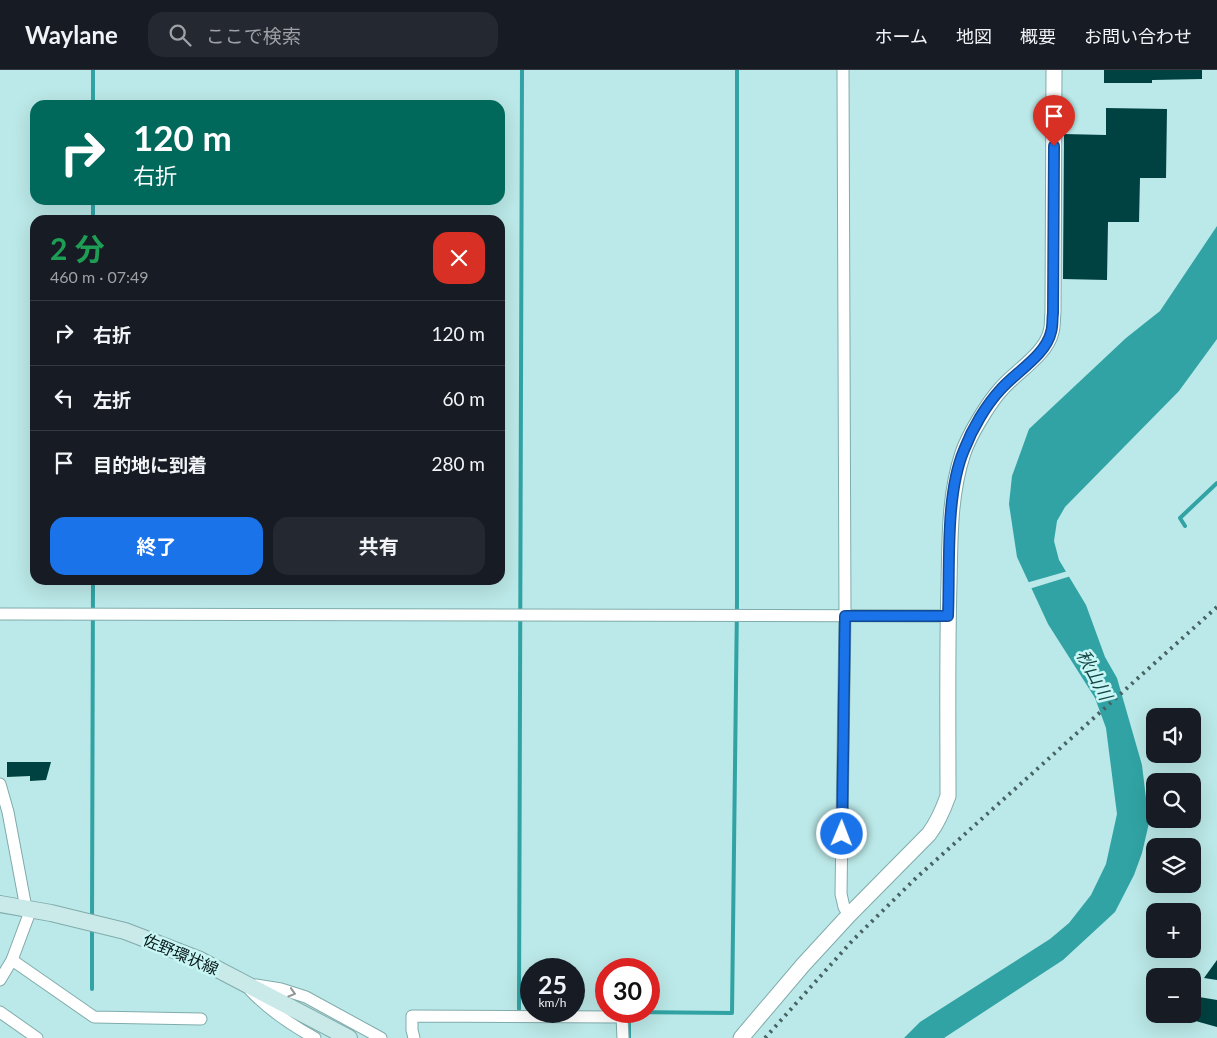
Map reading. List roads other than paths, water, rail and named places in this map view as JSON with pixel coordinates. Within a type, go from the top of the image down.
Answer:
[{"type":"main road","name":"佐野環状線","points":[[0,904],[125,931],[200,960],[349,1038]]},
{"type":"street","points":[[843,70],[845,616],[841,894],[844,907],[849,915]]},
{"type":"street","points":[[741,1038],[802,965],[929,834],[944,810],[948,796],[948,616],[951,513],[956,476],[963,450],[979,421],[1001,388],[1037,354],[1051,333],[1053,313],[1054,70]]},
{"type":"street","points":[[0,614],[948,616]]},
{"type":"street","points":[[0,784],[8,812],[28,909],[12,960],[0,980]]},
{"type":"street","points":[[12,960],[94,1017],[201,1019]]},
{"type":"street","points":[[244,983],[264,1005],[314,1038]]},
{"type":"street","points":[[244,983],[280,989],[306,997],[381,1038]]},
{"type":"street","points":[[0,1012],[37,1038]]},
{"type":"street","points":[[414,1038],[412,1016],[622,1017],[623,1038]]},
{"type":"water","name":"秋山川","points":[[1217,226],[1217,339],[1179,391],[1065,507],[1057,521],[1054,541],[1059,560],[1086,605],[1105,657],[1117,678],[1142,765],[1146,798],[1146,828],[1148,828],[1142,853],[1134,875],[1115,912],[1063,960],[944,1038],[904,1038],[920,1022],[1050,939],[1069,923],[1091,895],[1106,864],[1117,814],[1106,728],[1095,698],[1048,624],[1017,557],[1009,504],[1012,476],[1029,429],[1126,338],[1160,311]]},
{"type":"waterway","points":[[93,70],[93,100]]},
{"type":"waterway","points":[[519,1009],[522,70]]},
{"type":"waterway","points":[[629,1038],[629,1012],[732,1013],[737,602],[737,70]]},
{"type":"waterway","points":[[93,205],[93,215]]},
{"type":"waterway","points":[[1185,526],[1180,518],[1217,483]]},
{"type":"waterway","points":[[92,920],[93,585]]},
{"type":"waterway","points":[[92,927],[92,989]]},
{"type":"railway","points":[[765,1038],[852,941],[915,879],[1217,607]]}]
